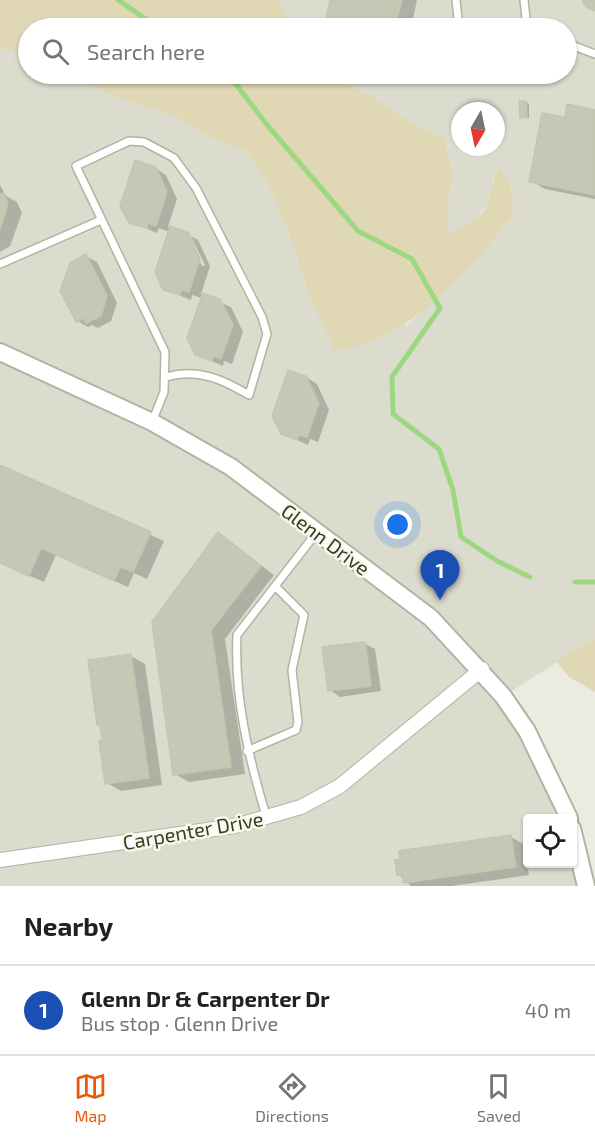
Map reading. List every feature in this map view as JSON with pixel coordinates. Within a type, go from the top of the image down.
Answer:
[{"type":"street","name":"Glenn Drive","points":[[0,352],[152,422],[231,467],[431,618],[482,669],[527,731],[567,814]]},
{"type":"street","name":"Carpenter Drive","points":[[0,860],[236,826],[267,819],[301,807],[340,786],[482,669]]},
{"type":"street","points":[[577,846],[586,886]]},
{"type":"lane","points":[[456,0],[458,18]]},
{"type":"lane","points":[[524,0],[526,18]]},
{"type":"lane","points":[[577,47],[595,54]]},
{"type":"lane","points":[[152,422],[164,392],[165,352],[76,166],[129,141],[144,142],[174,158],[196,188],[262,317],[267,333],[249,395],[206,374],[182,372],[166,377]]},
{"type":"lane","points":[[0,264],[101,220]]},
{"type":"lane","points":[[267,819],[247,751],[236,655],[237,635],[316,532]]},
{"type":"lane","points":[[247,751],[296,730],[298,722],[292,670],[304,615],[275,586]]},
{"type":"shaded area","points":[[0,0],[278,0],[288,18],[18,18],[18,53],[0,48]]},
{"type":"shaded area","points":[[278,0],[595,0],[595,638],[504,696],[567,814],[523,814],[523,868],[575,868],[586,886],[0,886],[0,48],[18,53],[18,84],[86,84],[113,96],[176,117],[214,140],[247,151],[270,189],[292,242],[309,295],[407,325],[452,285],[514,215],[511,185],[499,168],[493,178],[488,204],[473,222],[448,234],[444,138],[412,123],[371,95],[346,84],[577,84],[577,18],[288,18]]},
{"type":"shaded area","points":[[86,84],[346,84],[371,95],[412,123],[444,138],[452,174],[448,204],[448,234],[473,221],[483,212],[499,168],[511,185],[514,215],[457,280],[414,318],[390,333],[364,344],[335,351],[309,295],[292,242],[270,189],[247,151],[214,140],[176,117],[113,96]]},
{"type":"shaded area","points":[[595,638],[595,692],[569,677],[556,661]]},
{"type":"building","points":[[330,0],[402,0],[398,18],[326,18]]},
{"type":"building","points":[[582,0],[595,0],[595,11],[586,7]]},
{"type":"building","points":[[519,101],[526,101],[527,117],[520,118]]},
{"type":"building","points":[[567,104],[595,110],[595,195],[529,182],[542,113],[565,117]]},
{"type":"building","points":[[135,160],[156,167],[167,192],[156,226],[148,223],[147,228],[129,223],[120,206]]},
{"type":"building","points":[[3,193],[8,204],[0,229],[0,194]]},
{"type":"building","points":[[170,226],[188,232],[200,259],[189,292],[181,290],[180,295],[163,290],[155,272]]},
{"type":"building","points":[[86,254],[107,296],[101,316],[86,323],[84,318],[76,322],[60,291],[70,263]]},
{"type":"building","points":[[203,293],[220,299],[233,325],[221,359],[214,356],[212,361],[195,355],[187,338]]},
{"type":"building","points":[[288,370],[306,376],[319,403],[307,437],[299,435],[297,440],[281,434],[272,416]]},
{"type":"building","points":[[0,465],[151,532],[133,572],[120,567],[114,581],[41,548],[29,576],[0,563]]},
{"type":"building","points":[[218,532],[261,566],[211,630],[231,767],[173,775],[152,622]]},
{"type":"building","points":[[365,642],[371,686],[328,691],[322,647]]},
{"type":"building","points":[[131,654],[149,778],[105,784],[99,741],[102,740],[100,725],[97,725],[88,660]]},
{"type":"building","points":[[511,835],[516,867],[404,883],[403,875],[397,875],[395,860],[400,859],[399,851]]},
{"type":"waterway","points":[[118,0],[144,18]]},
{"type":"waterway","points":[[236,84],[268,126],[358,231],[412,259],[440,308],[392,377],[393,414],[439,449],[453,490],[461,537],[497,561],[530,577]]},
{"type":"waterway","points":[[575,582],[595,582]]},
{"type":"place","name":"Glenn Dr & Carpenter Dr","points":[[440,600]]}]
